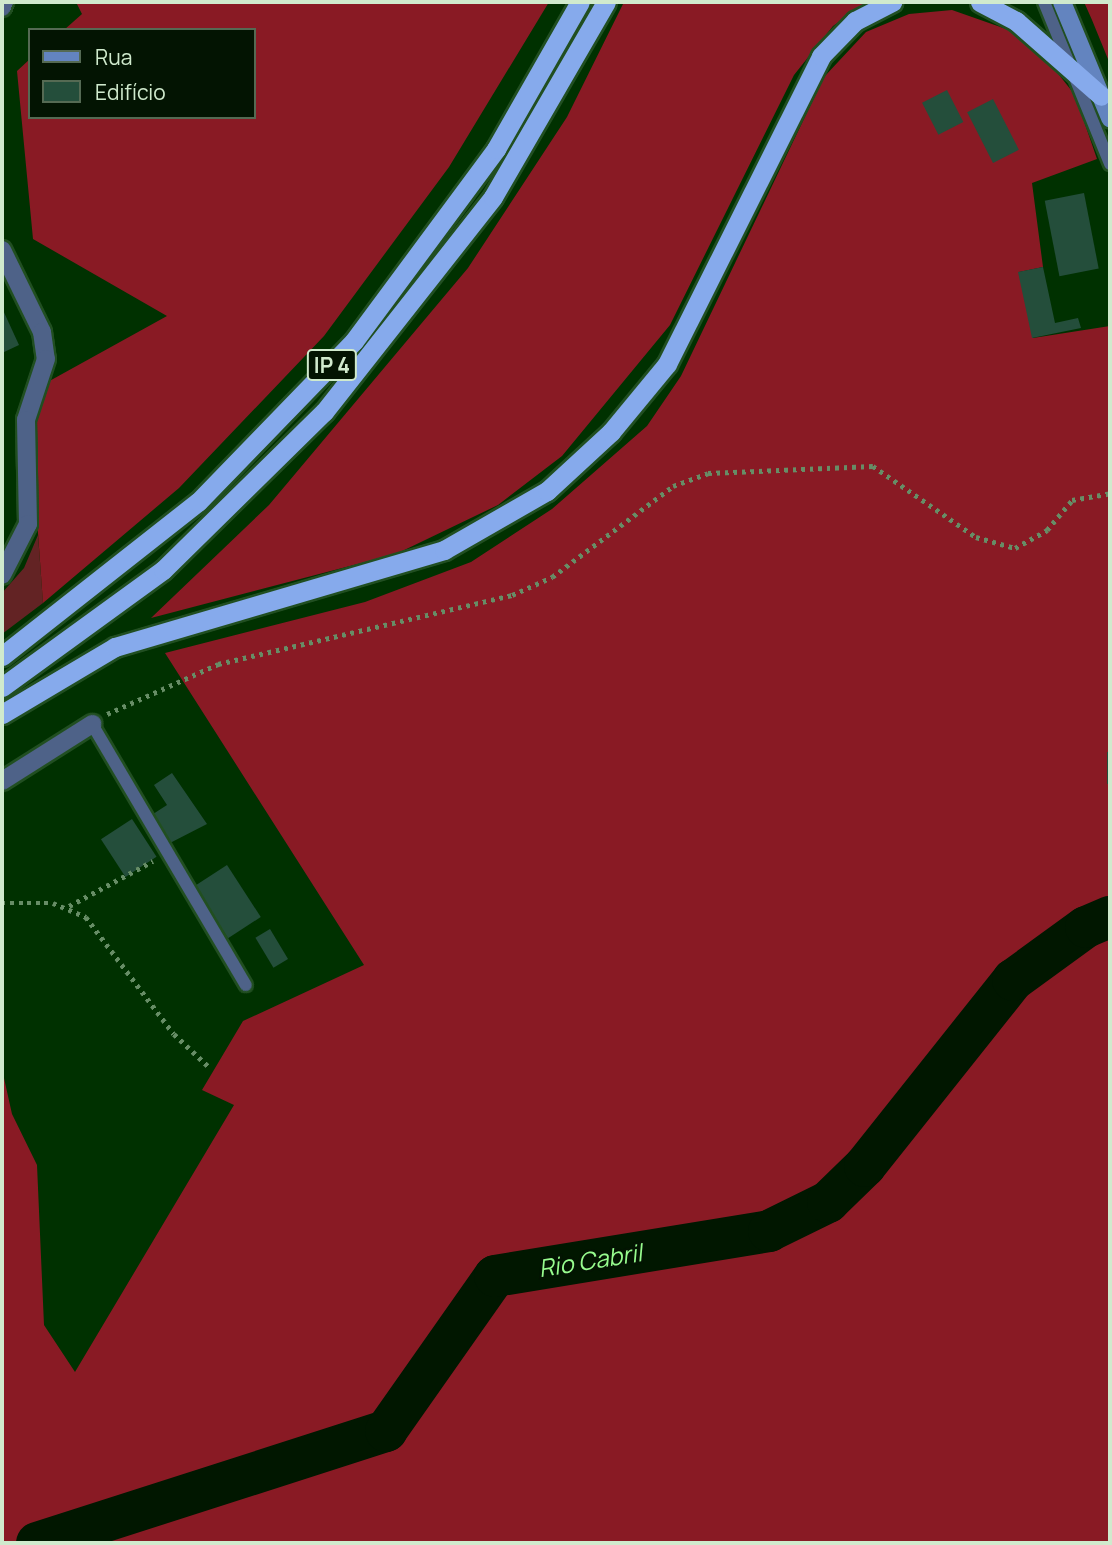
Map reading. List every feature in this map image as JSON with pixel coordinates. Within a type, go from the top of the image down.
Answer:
[{"type":"highway","name":"IP 4","points":[[2,656],[198,502],[354,341],[489,159],[580,2]]},
{"type":"highway","name":"IP 4","points":[[2,687],[163,570],[324,412],[493,197],[606,2]]},
{"type":"highway","points":[[2,714],[115,647],[433,553],[547,491],[611,432],[667,364],[821,55],[855,21],[892,2]]},
{"type":"highway","points":[[980,2],[1016,21],[1101,96]]},
{"type":"main road","points":[[1062,2],[1110,118]]},
{"type":"street","points":[[2,7],[4,2]]},
{"type":"street","points":[[2,250],[42,332],[46,359],[26,420],[27,524],[2,575]]},
{"type":"street","points":[[2,781],[92,724]]},
{"type":"lane","points":[[1044,2],[1110,164]]},
{"type":"lane","points":[[92,724],[246,985]]},
{"type":"path","points":[[92,724],[130,699],[218,664],[512,595],[552,577],[673,486],[708,474],[873,466],[976,537],[1006,548],[1031,542],[1072,500],[1110,494]]},
{"type":"path","points":[[68,906],[168,852]]},
{"type":"path","points":[[2,903],[68,906],[86,917],[174,1034],[208,1066]]},
{"type":"shaded area","points":[[76,2],[549,2],[449,167],[324,336],[179,488],[43,603],[31,435],[44,384],[167,316],[33,239],[17,71],[28,61],[28,119],[256,119],[256,28],[66,28],[82,14]]},
{"type":"shaded area","points":[[624,2],[867,2],[833,26],[794,75],[670,325],[562,456],[498,505],[396,554],[151,618],[269,505],[468,268],[567,117]]},
{"type":"shaded area","points":[[1084,2],[1110,2],[1110,64],[1092,20]]},
{"type":"shaded area","points":[[952,10],[1009,30],[1044,56],[1075,95],[1097,159],[1032,183],[1043,267],[1019,272],[1033,338],[1110,326],[1110,1543],[2,1543],[2,1069],[12,1114],[37,1165],[44,1325],[75,1372],[234,1105],[202,1090],[243,1021],[364,965],[165,653],[365,602],[471,562],[552,509],[647,426],[681,376],[824,77],[866,32],[909,14]]},
{"type":"shaded area","points":[[38,535],[43,603],[2,634],[2,593],[24,568]]},
{"type":"building","points":[[947,90],[963,122],[938,135],[922,103]]},
{"type":"building","points":[[993,99],[1019,150],[993,163],[967,112]]},
{"type":"building","points":[[1084,193],[1099,269],[1059,276],[1045,201]]},
{"type":"building","points":[[1043,267],[1055,323],[1078,318],[1081,328],[1032,338],[1018,272]]},
{"type":"building","points":[[2,308],[19,345],[2,353]]},
{"type":"building","points":[[1107,752],[1110,752],[1110,784],[1107,784]]},
{"type":"building","points":[[172,773],[207,824],[168,844],[150,816],[167,805],[154,785]]},
{"type":"building","points":[[132,819],[157,857],[125,877],[101,839]]},
{"type":"building","points":[[227,865],[261,917],[228,938],[194,886]]},
{"type":"building","points":[[270,929],[288,959],[273,968],[255,938]]},
{"type":"waterway","name":"Rio Cabril","points":[[37,1543],[386,1431],[495,1276],[769,1231],[828,1202],[865,1166],[1013,980],[1086,927],[1110,917]]}]
